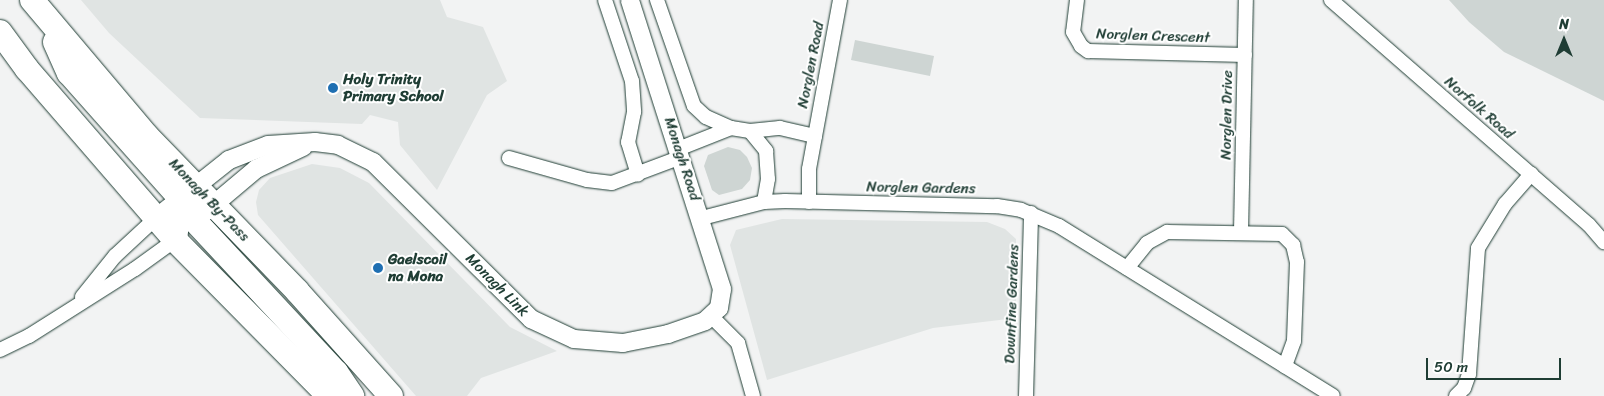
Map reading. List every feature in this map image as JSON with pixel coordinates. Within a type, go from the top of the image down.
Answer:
[{"type":"highway","name":"Monagh By-Pass","points":[[36,7],[147,136],[187,191],[213,204],[391,396]]},
{"type":"highway","points":[[0,32],[27,70],[175,240],[329,396]]},
{"type":"highway","points":[[187,191],[195,220],[336,372],[352,396]]},
{"type":"highway","points":[[175,240],[187,191]]},
{"type":"street","points":[[605,0],[632,81],[634,112],[628,142],[638,175]]},
{"type":"street","name":"Monagh Road","points":[[630,0],[702,218],[722,289],[719,308],[712,317]]},
{"type":"street","name":"Monagh Road","points":[[657,0],[694,106],[706,116],[731,128]]},
{"type":"street","name":"Norglen Road","points":[[809,202],[809,169],[814,136],[840,0]]},
{"type":"street","name":"Norglen Crescent","points":[[1077,0],[1073,32],[1081,46],[1088,51],[1245,55]]},
{"type":"street","name":"Norglen Drive","points":[[1241,232],[1246,0]]},
{"type":"street","name":"Norfolk Road","points":[[1331,0],[1531,174],[1604,242]]},
{"type":"street","points":[[509,158],[595,181],[612,183],[638,175],[731,128],[750,131],[780,128],[814,136]]},
{"type":"street","points":[[750,131],[766,151],[768,179],[764,202]]},
{"type":"street","points":[[0,350],[29,336],[135,269],[175,240],[213,204],[266,163],[315,142]]},
{"type":"street","name":"Monagh Link","points":[[156,218],[187,191],[229,160],[268,145],[315,142],[338,145],[373,162],[517,308],[531,319],[574,339],[623,343],[668,334],[712,317]]},
{"type":"street","points":[[1460,392],[1468,374],[1478,248],[1505,204],[1531,174]]},
{"type":"street","name":"Norglen Gardens","points":[[702,218],[764,202],[997,206],[1031,213],[1059,226],[1333,396]]},
{"type":"street","name":"Downfine Gardens","points":[[1026,396],[1031,213]]},
{"type":"street","points":[[77,304],[115,256],[156,218]]},
{"type":"street","points":[[1127,268],[1147,244],[1167,232],[1282,234],[1293,245],[1297,262],[1297,317],[1294,341],[1284,366]]},
{"type":"street","points":[[712,317],[738,343],[753,396]]},
{"type":"shaded area","name":"Holy Trinity Primary School","points":[[81,0],[440,0],[447,17],[483,27],[507,81],[487,95],[437,190],[400,145],[398,122],[370,115],[362,124],[200,118],[109,33]]},
{"type":"shaded area","points":[[1449,0],[1604,0],[1604,101],[1504,52],[1469,22]]},
{"type":"shaded area","points":[[855,40],[934,56],[930,76],[851,60]]},
{"type":"shaded area","points":[[728,147],[740,150],[747,157],[752,168],[750,180],[742,189],[719,195],[712,190],[704,166],[708,155]]},
{"type":"shaded area","name":"Gaelscoil na Mona","points":[[312,164],[340,168],[369,183],[510,327],[557,351],[481,378],[467,396],[416,396],[258,215],[256,202],[259,190],[270,178]]},
{"type":"shaded area","points":[[782,219],[987,222],[1005,229],[1016,239],[1016,318],[933,328],[767,380],[730,245],[736,230]]},
{"type":"place","name":"Holy Trinity Primary School","points":[[333,88]]},
{"type":"place","name":"Gaelscoil na Mona","points":[[378,268]]}]
